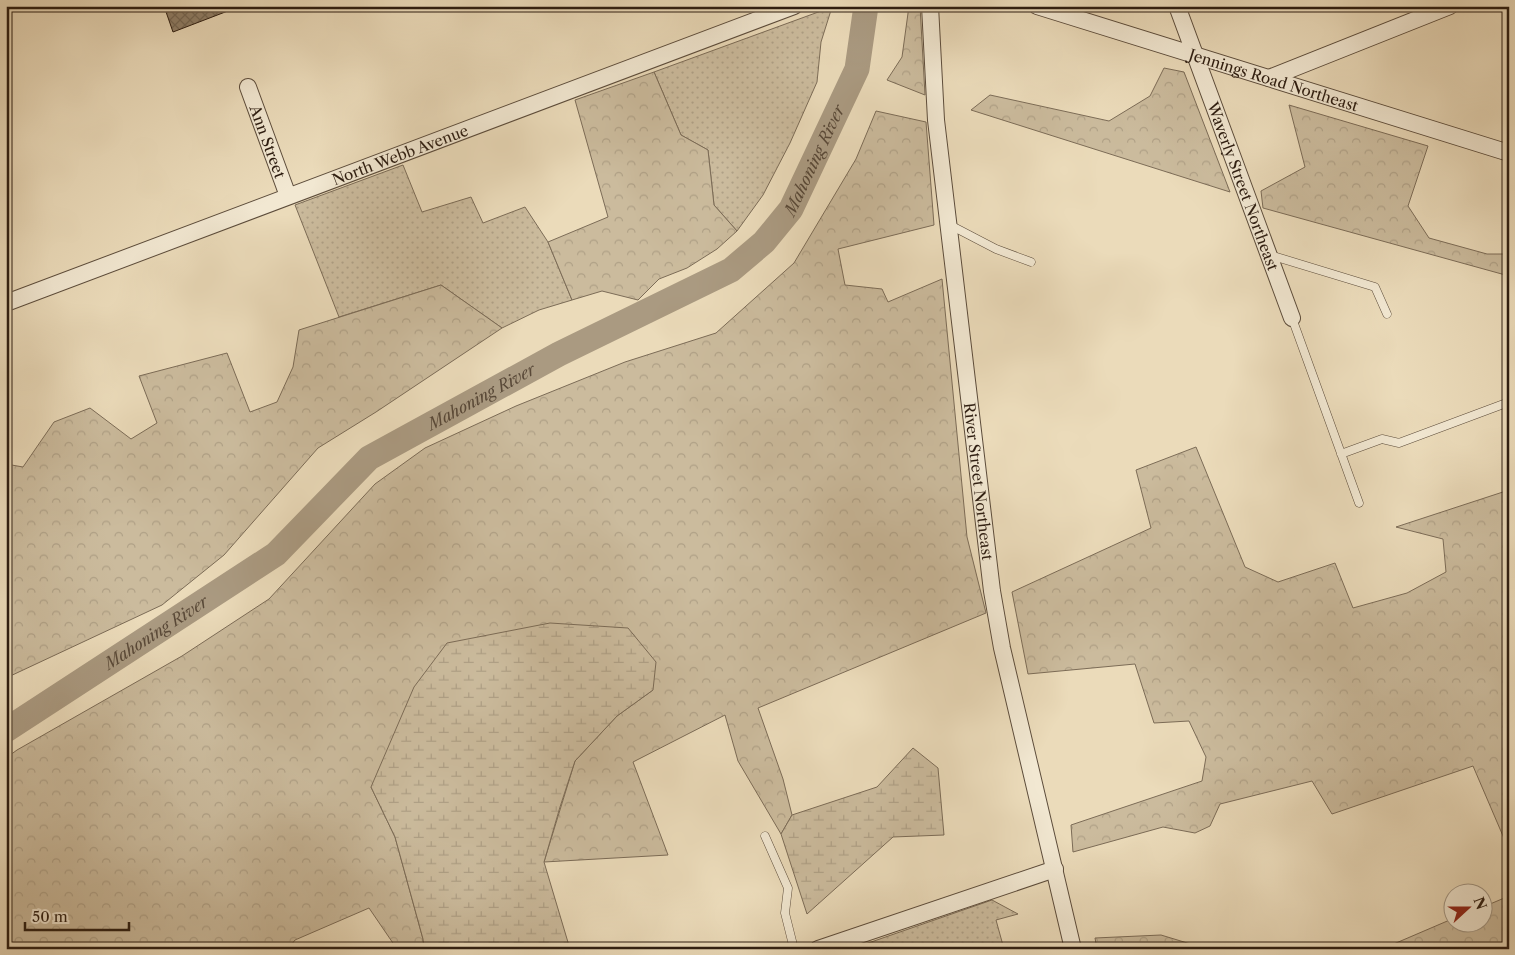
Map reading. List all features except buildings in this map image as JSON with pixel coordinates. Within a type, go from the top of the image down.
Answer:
[{"type":"street","name":"North Webb Avenue","points":[[6,303],[794,6]]},
{"type":"street","name":"River Street Northeast","points":[[930,6],[936,120],[992,591],[1004,657],[1073,949]]},
{"type":"street","name":"Jennings Road Northeast","points":[[1037,6],[1509,153]]},
{"type":"street","name":"Waverly Street Northeast","points":[[1177,6],[1292,318]]},
{"type":"street","points":[[1269,78],[1450,6]]},
{"type":"street","name":"Ann Street","points":[[248,87],[288,196]]},
{"type":"street","points":[[818,949],[1055,869]]},
{"type":"lane","points":[[948,224],[996,249],[1031,262]]},
{"type":"lane","points":[[1268,254],[1375,287],[1387,314]]},
{"type":"lane","points":[[1292,318],[1359,503]]},
{"type":"lane","points":[[1341,454],[1382,439],[1399,443],[1509,402]]},
{"type":"lane","points":[[765,836],[788,888],[785,914],[794,949]]},
{"type":"green space","points":[[909,6],[920,6],[925,95],[887,80],[902,57]]},
{"type":"green space","points":[[832,7],[821,42],[817,82],[790,143],[763,195],[737,231],[714,205],[708,150],[681,135],[654,72]]},
{"type":"green space","points":[[1164,68],[1184,72],[1230,192],[971,110],[990,95],[1109,121],[1150,96]]},
{"type":"green space","points":[[654,72],[681,135],[708,150],[714,205],[737,231],[717,249],[687,268],[659,279],[638,300],[602,291],[572,300],[548,242],[608,217],[575,100]]},
{"type":"green space","points":[[1289,105],[1428,146],[1408,206],[1429,238],[1487,254],[1509,254],[1509,276],[1263,208],[1261,191],[1305,167]]},
{"type":"green space","points":[[876,111],[926,122],[934,225],[838,249],[845,285],[882,289],[888,302],[942,279],[967,537],[986,613],[758,708],[783,779],[792,815],[781,834],[738,761],[725,715],[633,762],[668,855],[544,862],[575,761],[617,716],[653,690],[371,787],[395,837],[423,939],[424,949],[397,949],[369,908],[295,940],[288,949],[6,949],[6,758],[182,656],[269,599],[375,484],[425,448],[516,406],[625,362],[716,333],[794,263],[856,159]]},
{"type":"green space","points":[[403,165],[422,212],[471,197],[483,223],[525,207],[548,242],[572,300],[539,310],[502,328],[441,285],[339,317],[295,205]]},
{"type":"green space","points":[[441,285],[502,328],[376,412],[318,448],[224,555],[162,605],[6,678],[6,464],[23,467],[54,422],[90,408],[131,439],[157,423],[139,376],[227,353],[250,412],[277,402],[293,367],[299,330]]},
{"type":"green space","points":[[1196,447],[1245,567],[1278,582],[1335,563],[1353,608],[1407,593],[1446,572],[1443,539],[1396,527],[1509,490],[1509,850],[1473,766],[1332,814],[1312,781],[1220,804],[1210,826],[1195,833],[1163,827],[1073,852],[1071,825],[1202,781],[1206,757],[1189,721],[1154,723],[1135,664],[1028,674],[1012,592],[1151,528],[1136,470]]},
{"type":"green space","points":[[550,623],[628,628],[656,662],[653,690],[617,716],[575,761],[560,807],[544,862],[570,949],[424,949],[423,939],[395,837],[371,787],[414,687],[447,643]]},
{"type":"green space","points":[[913,748],[938,768],[944,835],[893,837],[807,914],[781,834],[792,815],[877,787]]},
{"type":"green space","points":[[1509,896],[1509,949],[1382,949],[1442,923],[1442,932],[1492,932],[1492,903]]},
{"type":"green space","points":[[992,900],[1018,914],[996,920],[1004,949],[851,949]]},
{"type":"green space","points":[[1161,935],[1207,949],[1097,949],[1095,938]]},
{"type":"waterway","name":"Mahoning River","points":[[6,730],[276,554],[369,458],[559,354],[731,270],[764,242],[791,209],[857,69],[866,6]]}]
